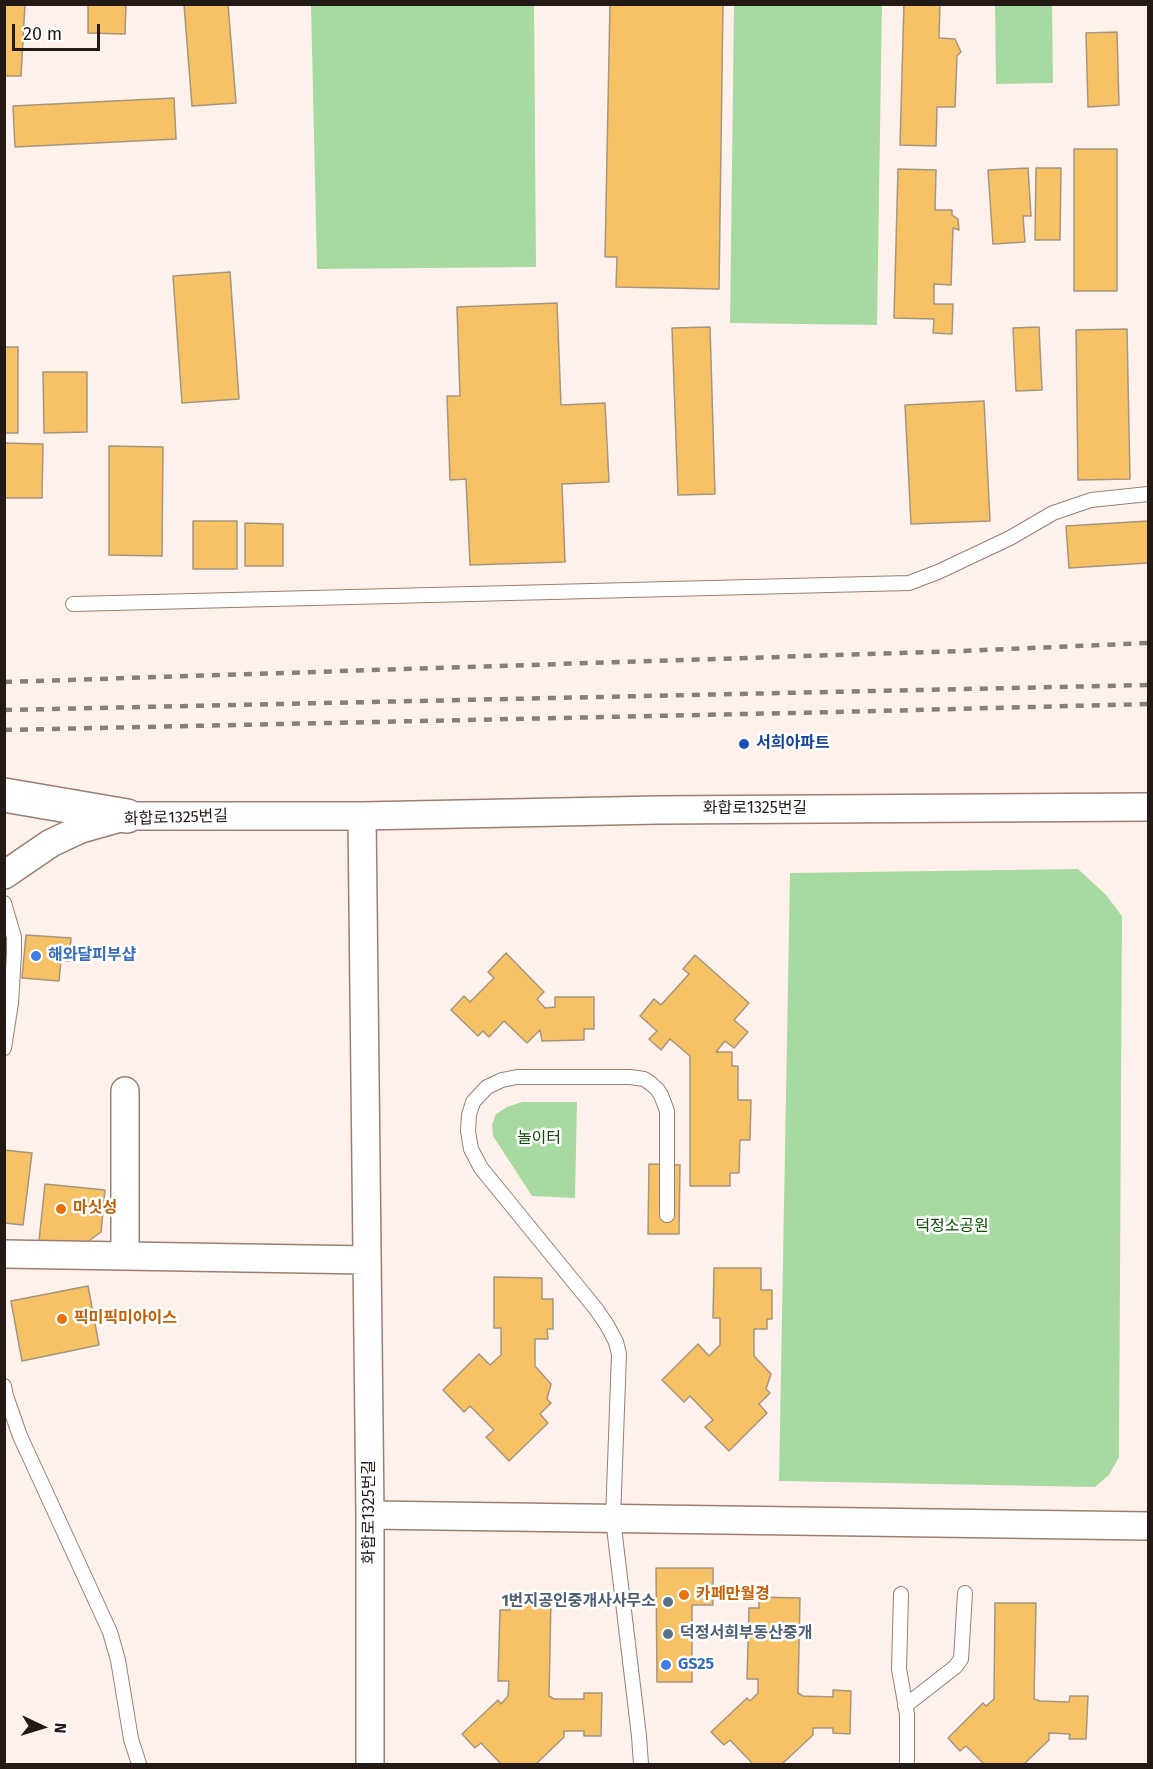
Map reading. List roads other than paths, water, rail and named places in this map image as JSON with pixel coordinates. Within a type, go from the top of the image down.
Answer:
[{"type":"main road","points":[[4,795],[127,816]]},
{"type":"street","name":"화합로1325번길","points":[[4,875],[51,843],[81,829],[127,816],[362,816],[670,809],[1149,807]]},
{"type":"street","name":"화합로1325번길","points":[[362,816],[370,1515],[370,1764]]},
{"type":"street","points":[[125,1091],[125,1256]]},
{"type":"street","points":[[4,1254],[367,1260]]},
{"type":"street","points":[[370,1515],[1149,1526]]},
{"type":"lane","points":[[73,604],[909,583],[1010,538],[1053,513],[1091,500],[1149,494]]},
{"type":"lane","points":[[4,903],[14,937],[11,1003],[4,1048]]},
{"type":"lane","points":[[641,1764],[613,1519],[619,1354],[616,1342],[596,1309],[481,1168],[471,1149],[468,1131],[473,1102],[487,1087],[502,1080],[517,1077],[644,1079],[657,1089],[667,1112],[667,1215]]},
{"type":"lane","points":[[4,1386],[20,1436],[110,1632],[118,1660],[129,1728],[139,1764]]},
{"type":"lane","points":[[905,1706],[956,1667],[962,1659],[965,1593]]},
{"type":"lane","points":[[900,1594],[899,1669],[907,1714],[907,1764]]},
{"type":"railway","points":[[4,682],[1148,643]]},
{"type":"railway","points":[[4,710],[1148,685]]},
{"type":"railway","points":[[4,730],[1148,704]]},
{"type":"place","name":"서희아파트","points":[[744,744]]},
{"type":"place","name":"해와달피부샵","points":[[36,956]]},
{"type":"place","name":"마싯성","points":[[61,1209]]},
{"type":"place","name":"픽미픽미아이스","points":[[62,1319]]},
{"type":"place","name":"카페만월경","points":[[684,1595]]},
{"type":"place","name":"1번지공인중개사사무소","points":[[668,1602]]},
{"type":"place","name":"덕정서희부동산중개","points":[[668,1634]]},
{"type":"place","name":"GS25","points":[[666,1665]]},
{"type":"park label","name":"놀이터","points":[[539,1139]]},
{"type":"park label","name":"덕정소공원","points":[[952,1227]]}]
